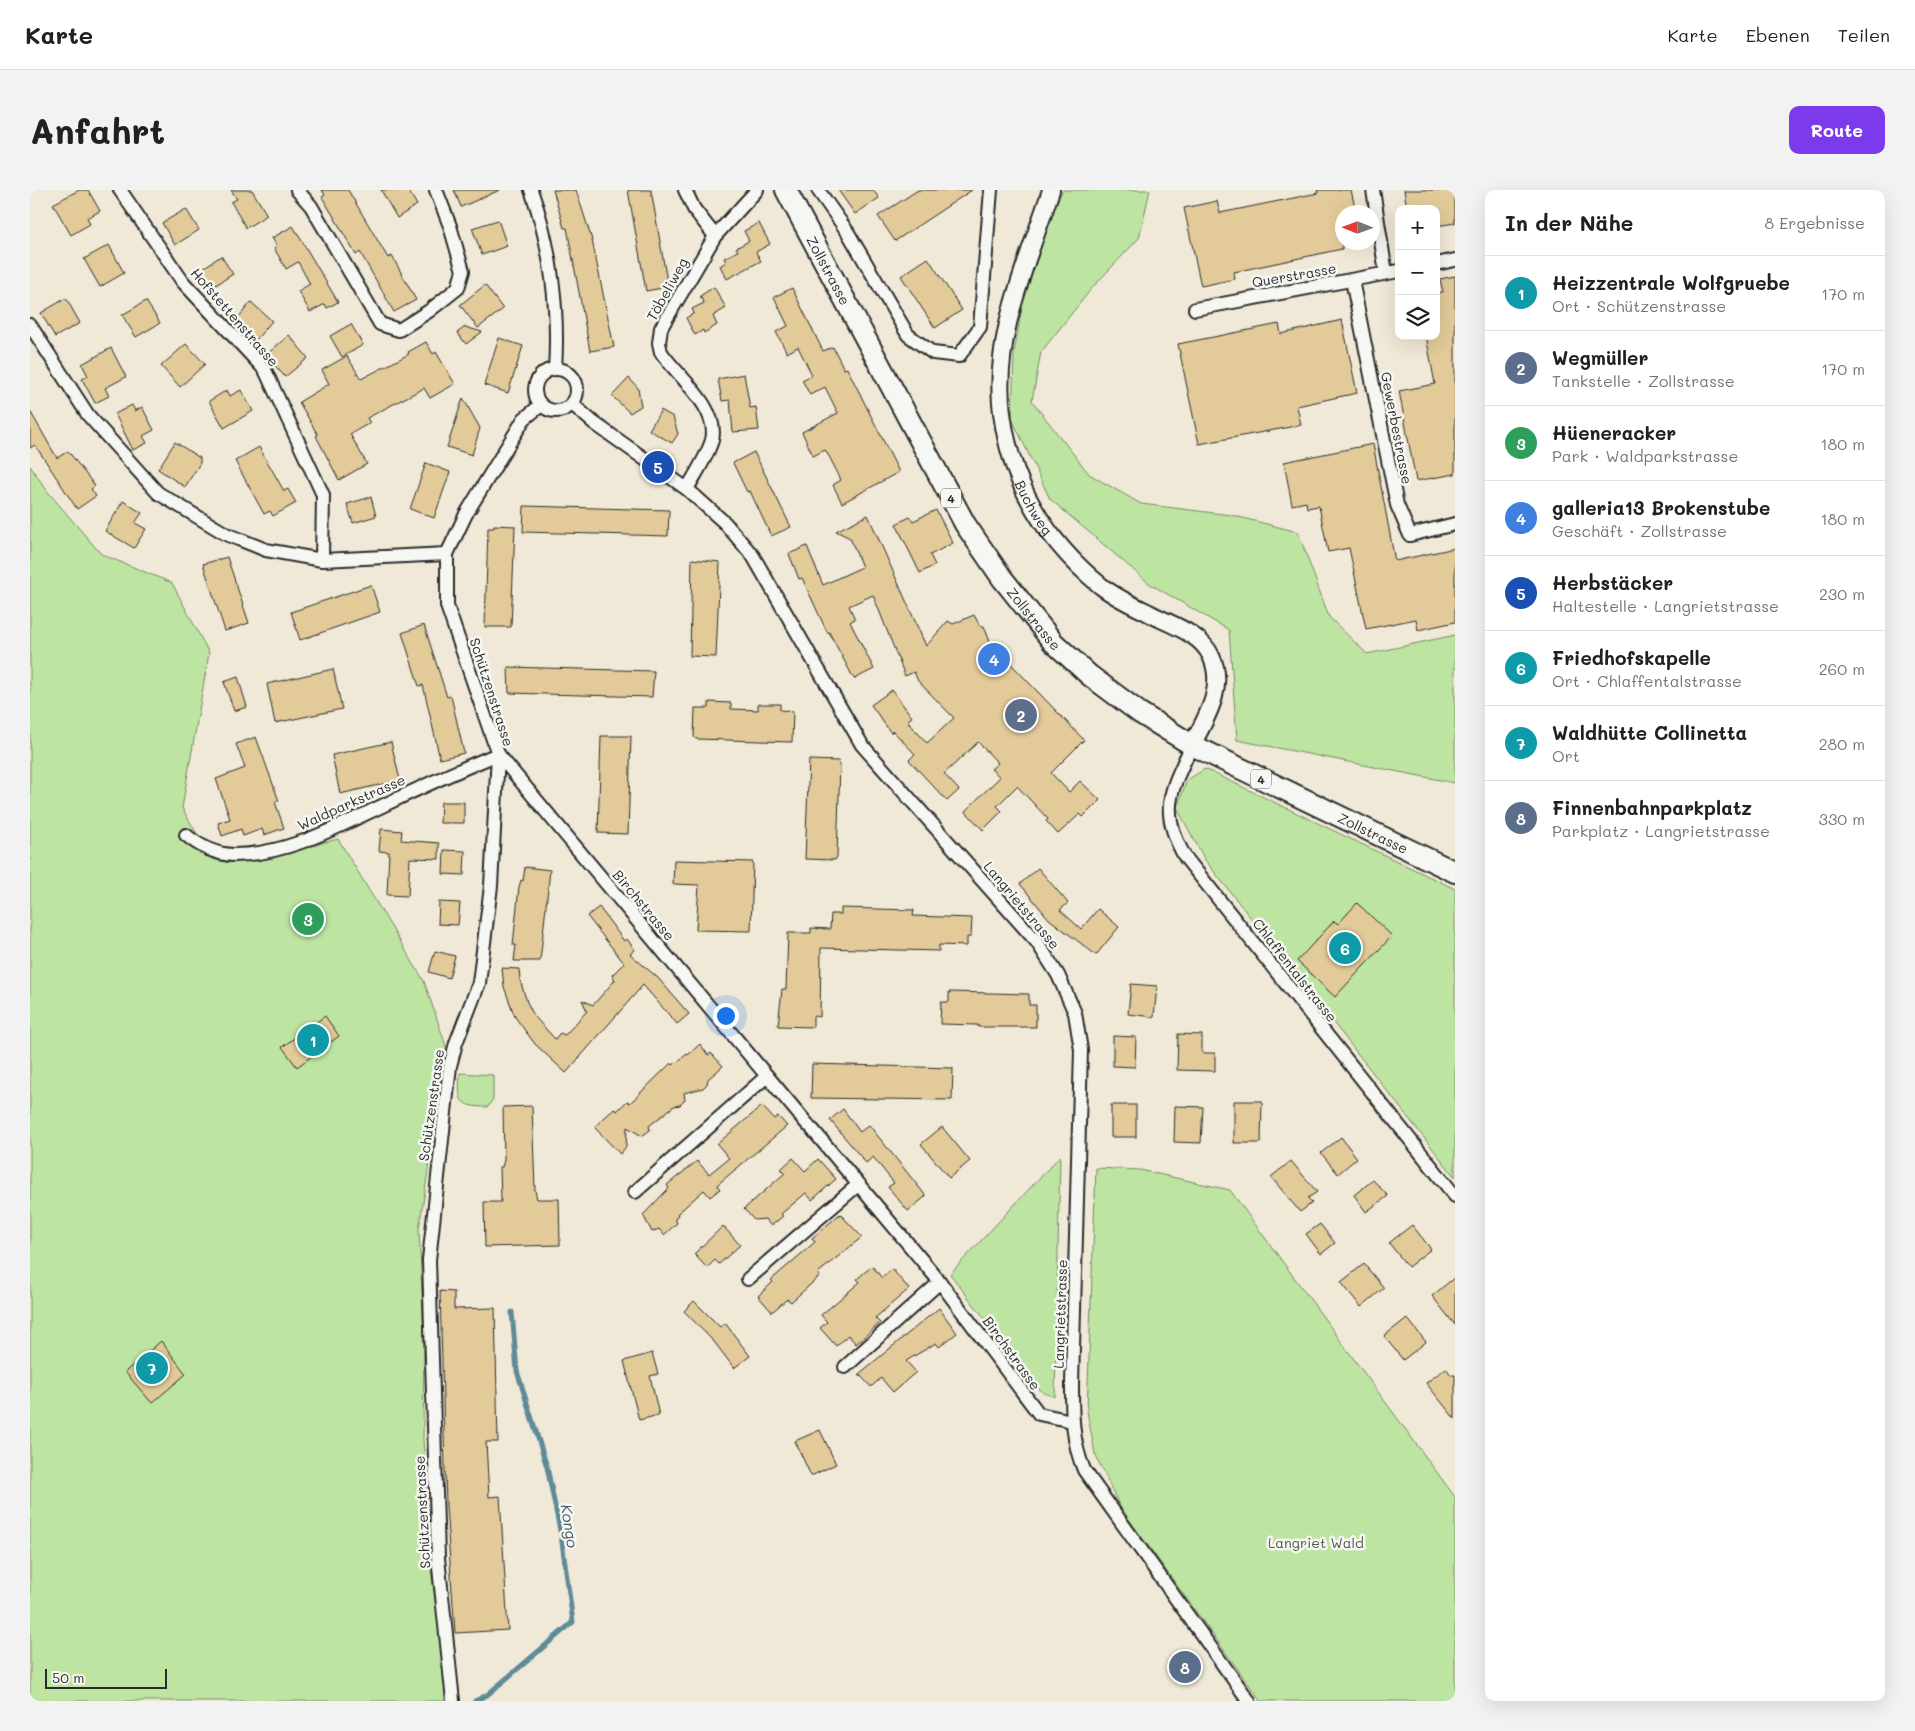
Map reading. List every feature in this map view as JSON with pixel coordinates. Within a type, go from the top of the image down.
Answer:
[{"type":"main road","name":"Zollstrasse","points":[[786,190],[984,554],[1047,635],[1089,675],[1140,713],[1192,745],[1455,872]]},
{"type":"street","name":"Hofstettenstrasse","points":[[120,190],[183,282],[265,370],[322,495],[322,560]]},
{"type":"street","points":[[297,190],[311,206],[380,324],[399,330],[429,311],[458,288],[463,271],[450,226],[436,190]]},
{"type":"street","points":[[531,190],[538,211],[557,312],[555,369]]},
{"type":"street","points":[[685,190],[694,209],[715,236]]},
{"type":"street","name":"Töbeliweg","points":[[687,489],[701,466],[712,438],[712,425],[708,412],[698,396],[660,352],[661,328],[715,236],[757,190]]},
{"type":"street","points":[[818,190],[847,231],[908,335],[932,353],[958,356],[980,327],[991,190]]},
{"type":"street","name":"Buchweg","points":[[1051,190],[1005,334],[1000,375],[1002,413],[1011,457],[1031,506],[1060,548],[1102,587],[1186,632],[1201,643],[1210,654],[1216,668],[1215,693],[1209,711],[1192,745]]},
{"type":"street","points":[[1372,190],[1392,272]]},
{"type":"street","points":[[1440,263],[1455,260]]},
{"type":"street","name":"Querstrasse","points":[[1195,309],[1392,272]]},
{"type":"street","name":"Gewerbestrasse","points":[[1352,280],[1397,505],[1410,535],[1455,524]]},
{"type":"street","points":[[30,326],[88,415],[158,493],[226,534],[266,550],[322,560],[447,554]]},
{"type":"street","points":[[555,369],[562,370],[574,378],[577,392],[572,404],[560,411],[553,411],[541,405],[535,393],[535,386],[542,374],[555,369]]},
{"type":"street","name":"Langrietstrasse","points":[[572,404],[594,423],[712,509],[753,556],[862,745],[1037,942],[1058,975],[1075,1013],[1081,1050],[1082,1083],[1072,1422],[1076,1447],[1084,1470],[1250,1701]]},
{"type":"street","name":"Schützenstrasse","points":[[453,1701],[438,1558],[429,1260],[450,1066],[456,1043],[479,983],[486,938],[498,754],[447,606],[447,554],[466,514],[524,419],[541,405]]},
{"type":"street","name":"Chlaffentalstrasse","points":[[1192,745],[1180,769],[1170,802],[1173,835],[1185,857],[1455,1196]]},
{"type":"street","name":"Birchstrasse","points":[[498,754],[940,1282],[1038,1414],[1072,1422]]},
{"type":"street","name":"Waldparkstrasse","points":[[186,835],[198,845],[232,856],[264,852],[302,841],[337,827],[498,754]]},
{"type":"street","points":[[635,1192],[767,1076]]},
{"type":"street","points":[[748,1279],[859,1184]]},
{"type":"street","points":[[845,1367],[940,1282]]},
{"type":"green space","points":[[1063,190],[1150,190],[1139,238],[1092,288],[1041,352],[1032,401],[1089,474],[1141,504],[1231,515],[1298,532],[1329,617],[1367,654],[1455,635],[1455,783],[1237,740],[1229,630],[1150,584],[1050,499],[1012,419],[1014,354],[1028,271],[1041,232]]},
{"type":"green space","points":[[30,466],[48,492],[101,554],[172,583],[209,653],[182,808],[211,858],[257,860],[338,839],[424,981],[447,1049],[419,1229],[424,1338],[423,1439],[432,1577],[449,1701],[30,1701]]},
{"type":"green space","points":[[1205,769],[1455,889],[1455,1177],[1205,860],[1177,808],[1187,780]]},
{"type":"green space","points":[[460,1073],[493,1075],[493,1099],[488,1107],[465,1104],[459,1090]]},
{"type":"green space","points":[[1060,1156],[1055,1397],[1042,1392],[950,1274]]},
{"type":"green space","name":"Langriet Wald","points":[[1096,1168],[1140,1170],[1230,1190],[1455,1497],[1455,1701],[1261,1701],[1120,1507],[1095,1454],[1087,1411]]},
{"type":"building","points":[[79,190],[88,190],[100,211],[87,218],[90,224],[71,235],[53,204]]},
{"type":"building","points":[[231,190],[252,190],[267,215],[246,228],[231,202],[237,199]]},
{"type":"building","points":[[322,190],[348,190],[388,258],[392,256],[416,300],[394,312],[360,252],[356,255],[322,197],[325,195]]},
{"type":"building","points":[[381,190],[408,190],[417,205],[397,218]]},
{"type":"building","points":[[454,190],[500,190],[461,207]]},
{"type":"building","points":[[553,190],[576,190],[592,240],[614,347],[590,351],[567,228],[564,228]]},
{"type":"building","points":[[628,190],[651,190],[668,287],[646,291]]},
{"type":"building","points":[[838,190],[873,190],[879,198],[855,214]]},
{"type":"building","points":[[918,190],[972,190],[895,241],[878,216]]},
{"type":"building","points":[[1317,190],[1351,190],[1354,205],[1335,205],[1335,250],[1337,250],[1234,272],[1235,279],[1201,286],[1184,208],[1217,201],[1220,213],[1318,193]]},
{"type":"building","points":[[1404,190],[1455,190],[1455,223],[1440,225],[1440,205],[1406,205]]},
{"type":"building","points":[[186,209],[199,230],[175,245],[162,223]]},
{"type":"building","points":[[498,220],[507,246],[482,255],[472,228]]},
{"type":"building","points":[[759,223],[770,244],[756,252],[761,261],[727,279],[720,266],[726,262],[724,258],[738,251],[736,248],[749,241],[744,231]]},
{"type":"building","points":[[293,226],[338,302],[327,308],[325,304],[310,312],[298,291],[310,284],[298,262],[286,269],[274,248],[277,246],[272,238]]},
{"type":"building","points":[[109,245],[124,273],[100,287],[84,259]]},
{"type":"building","points":[[221,256],[233,274],[208,290],[197,272]]},
{"type":"building","points":[[928,258],[962,310],[935,328],[901,276]]},
{"type":"building","points":[[1455,276],[1455,474],[1416,481],[1399,391],[1435,384],[1427,340],[1440,340],[1440,292],[1443,292],[1440,279]]},
{"type":"building","points":[[485,285],[503,309],[478,328],[460,305]]},
{"type":"building","points":[[714,287],[726,308],[713,316],[717,325],[704,333],[703,330],[695,335],[686,318],[694,313],[692,309],[704,303],[700,296]]},
{"type":"building","points":[[792,288],[823,351],[833,347],[844,369],[847,368],[899,472],[842,503],[833,485],[841,480],[830,458],[825,450],[813,456],[802,432],[838,413],[825,387],[810,395],[802,380],[812,375],[798,347],[787,353],[776,332],[788,326],[774,297]]},
{"type":"building","points":[[66,298],[80,323],[55,337],[41,313]]},
{"type":"building","points":[[146,301],[160,323],[136,337],[122,315]]},
{"type":"building","points":[[251,302],[272,321],[255,341],[234,323]]},
{"type":"building","points":[[1342,320],[1357,393],[1297,406],[1301,425],[1199,444],[1178,344],[1279,324],[1281,334]]},
{"type":"building","points":[[351,324],[363,345],[342,357],[330,336]]},
{"type":"building","points":[[465,327],[482,332],[466,344],[457,333]]},
{"type":"building","points":[[289,335],[308,358],[285,377],[266,355]]},
{"type":"building","points":[[499,338],[523,346],[508,393],[484,385]]},
{"type":"building","points":[[426,342],[433,354],[436,352],[455,384],[430,398],[424,388],[367,418],[370,423],[350,434],[367,464],[339,480],[316,436],[318,435],[299,402],[329,384],[322,370],[347,356],[361,379],[409,354],[408,352]]},
{"type":"building","points":[[186,344],[205,364],[180,387],[161,366]]},
{"type":"building","points":[[111,348],[126,377],[105,388],[109,396],[95,403],[82,379],[88,376],[82,364]]},
{"type":"building","points":[[744,374],[750,408],[756,407],[759,430],[733,432],[730,400],[722,401],[718,379]]},
{"type":"building","points":[[629,378],[638,388],[641,406],[630,413],[612,396]]},
{"type":"building","points":[[227,390],[230,396],[241,390],[253,411],[224,428],[209,401]]},
{"type":"building","points":[[463,398],[480,428],[472,455],[447,447]]},
{"type":"building","points":[[132,405],[135,411],[142,407],[154,430],[143,436],[147,443],[133,450],[115,414]]},
{"type":"building","points":[[661,410],[673,417],[678,434],[672,443],[649,430]]},
{"type":"building","points":[[30,411],[57,458],[68,451],[95,486],[91,489],[96,496],[77,509],[35,445],[30,448]]},
{"type":"building","points":[[175,442],[200,458],[200,463],[185,487],[158,469]]},
{"type":"building","points":[[1373,444],[1395,561],[1455,548],[1455,622],[1418,630],[1416,619],[1366,629],[1349,548],[1328,552],[1319,506],[1307,508],[1306,502],[1292,505],[1284,462]]},
{"type":"building","points":[[259,447],[284,491],[288,489],[296,503],[273,516],[270,511],[264,514],[235,461]]},
{"type":"building","points":[[754,452],[791,527],[771,536],[750,491],[747,492],[733,463]]},
{"type":"building","points":[[426,463],[450,472],[434,518],[410,509]]},
{"type":"building","points":[[371,497],[376,516],[353,523],[347,504]]},
{"type":"building","points":[[123,501],[142,513],[135,523],[146,529],[134,548],[105,531]]},
{"type":"building","points":[[524,506],[669,510],[668,536],[523,532]]},
{"type":"building","points":[[936,510],[953,543],[930,555],[935,565],[920,573],[896,524],[910,517],[913,521]]},
{"type":"building","points":[[868,515],[926,646],[948,621],[953,624],[974,615],[980,626],[984,626],[990,642],[1084,740],[1051,773],[1069,792],[1080,781],[1100,800],[1083,817],[1080,814],[1058,834],[1046,821],[1048,819],[1017,786],[997,806],[1002,811],[983,830],[965,811],[1000,777],[991,769],[998,763],[978,742],[944,774],[959,790],[947,801],[909,760],[915,754],[893,731],[891,733],[871,705],[892,690],[912,717],[907,721],[927,743],[954,718],[918,681],[914,672],[905,676],[873,595],[849,606],[855,619],[850,622],[874,669],[854,679],[829,632],[827,632],[802,578],[799,579],[789,554],[807,546],[823,585],[862,567],[850,538],[836,531]]},
{"type":"building","points":[[494,525],[515,526],[511,627],[485,627],[488,528],[494,528]]},
{"type":"building","points":[[227,557],[249,623],[225,631],[203,564]]},
{"type":"building","points":[[692,559],[720,562],[716,657],[690,656]]},
{"type":"building","points":[[371,585],[380,612],[300,640],[291,612]]},
{"type":"building","points":[[424,625],[447,697],[451,696],[464,753],[440,759],[423,685],[419,686],[402,633]]},
{"type":"building","points":[[508,667],[654,671],[652,697],[509,693]]},
{"type":"building","points":[[333,669],[342,709],[275,723],[267,684]]},
{"type":"building","points":[[238,677],[247,707],[234,711],[224,682]]},
{"type":"building","points":[[709,702],[731,703],[731,709],[758,710],[758,704],[780,704],[780,710],[793,711],[792,742],[696,739],[694,737],[695,708],[709,708]]},
{"type":"building","points":[[601,736],[631,736],[628,834],[598,833]]},
{"type":"building","points":[[256,737],[279,801],[275,802],[284,828],[264,835],[262,829],[243,836],[241,829],[222,836],[218,823],[230,819],[216,779],[245,768],[236,744]]},
{"type":"building","points":[[391,742],[400,780],[340,794],[332,755]]},
{"type":"building","points":[[809,760],[839,761],[840,764],[837,857],[835,860],[805,859]]},
{"type":"building","points":[[441,802],[464,802],[464,823],[440,823]]},
{"type":"building","points":[[381,829],[402,831],[401,840],[439,843],[439,859],[410,858],[408,896],[387,895],[389,852],[379,851]]},
{"type":"building","points":[[444,850],[465,851],[464,875],[443,874]]},
{"type":"building","points":[[674,860],[753,862],[751,931],[696,930],[699,885],[673,884]]},
{"type":"building","points":[[525,867],[550,870],[540,961],[514,961],[516,945],[513,945],[519,887],[521,880],[523,881]]},
{"type":"building","points":[[1038,868],[1068,903],[1060,910],[1081,929],[1098,909],[1119,927],[1096,955],[1049,919],[1020,884]]},
{"type":"building","points":[[439,902],[460,903],[458,925],[438,924]]},
{"type":"building","points":[[1357,903],[1392,936],[1335,997],[1297,961],[1334,921],[1338,924]]},
{"type":"building","points":[[599,907],[624,941],[627,939],[635,950],[630,954],[658,978],[689,1014],[677,1024],[643,985],[566,1073],[535,1044],[515,1017],[504,987],[502,968],[519,969],[520,980],[527,1002],[534,1016],[555,1039],[560,1033],[565,1035],[587,1011],[582,1000],[593,1005],[615,980],[612,975],[624,963],[587,916]]},
{"type":"building","points":[[841,908],[914,910],[913,916],[972,918],[971,937],[967,937],[967,946],[939,945],[939,951],[821,948],[820,1017],[813,1016],[813,1027],[778,1026],[782,989],[786,989],[788,933],[811,933],[811,928],[830,929],[831,914],[841,914]]},
{"type":"building","points":[[435,951],[455,956],[449,978],[429,972]]},
{"type":"building","points":[[1131,984],[1157,986],[1154,1017],[1128,1014]]},
{"type":"building","points":[[949,992],[1029,994],[1029,1005],[1036,1005],[1036,1027],[978,1027],[978,1025],[940,1024],[941,1002],[949,1002]]},
{"type":"building","points":[[325,1016],[339,1036],[297,1067],[282,1047]]},
{"type":"building","points":[[1178,1034],[1202,1035],[1202,1053],[1215,1053],[1215,1071],[1177,1070]]},
{"type":"building","points":[[1113,1036],[1136,1037],[1135,1067],[1113,1066]]},
{"type":"building","points":[[700,1044],[708,1055],[711,1053],[723,1066],[708,1079],[707,1084],[703,1088],[684,1093],[685,1100],[680,1105],[674,1106],[649,1126],[650,1130],[642,1136],[627,1127],[626,1147],[620,1154],[594,1127],[614,1109],[617,1111],[627,1101],[630,1103],[671,1063],[673,1065]]},
{"type":"building","points":[[812,1064],[953,1068],[952,1100],[811,1098]]},
{"type":"building","points":[[1234,1101],[1262,1101],[1261,1143],[1234,1143]]},
{"type":"building","points":[[1111,1105],[1136,1105],[1136,1137],[1111,1137]]},
{"type":"building","points":[[532,1106],[535,1190],[537,1199],[559,1199],[560,1245],[485,1247],[484,1202],[501,1202],[500,1167],[502,1167],[504,1160],[503,1107]]},
{"type":"building","points":[[762,1106],[774,1119],[778,1116],[787,1126],[717,1185],[720,1189],[710,1197],[704,1190],[677,1214],[675,1219],[677,1223],[664,1235],[659,1229],[652,1232],[643,1215],[669,1188],[667,1185],[697,1161],[709,1174],[729,1158],[717,1144]]},
{"type":"building","points":[[1175,1106],[1203,1107],[1201,1143],[1174,1142]]},
{"type":"building","points":[[843,1109],[860,1132],[869,1125],[926,1196],[908,1211],[888,1187],[894,1183],[873,1157],[866,1163],[830,1120]]},
{"type":"building","points":[[942,1127],[970,1161],[949,1178],[921,1144]]},
{"type":"building","points":[[1341,1137],[1357,1158],[1338,1174],[1321,1153]]},
{"type":"building","points":[[793,1158],[805,1171],[818,1159],[836,1179],[812,1200],[806,1193],[781,1214],[783,1216],[771,1226],[765,1219],[754,1220],[744,1209],[785,1173],[781,1169]]},
{"type":"building","points":[[1291,1161],[1317,1192],[1308,1198],[1312,1203],[1300,1212],[1271,1177]]},
{"type":"building","points":[[1373,1180],[1388,1196],[1366,1212],[1354,1195]]},
{"type":"building","points":[[840,1214],[862,1237],[818,1273],[820,1276],[791,1302],[787,1299],[772,1312],[758,1296],[773,1282],[771,1280],[815,1242],[812,1238]]},
{"type":"building","points":[[1320,1224],[1335,1243],[1321,1254],[1306,1234]]},
{"type":"building","points":[[1412,1225],[1431,1249],[1408,1267],[1389,1243]]},
{"type":"building","points":[[723,1226],[740,1245],[719,1264],[715,1260],[707,1268],[694,1254]]},
{"type":"building","points":[[1364,1264],[1384,1288],[1361,1307],[1341,1282]]},
{"type":"building","points":[[872,1266],[882,1278],[892,1269],[909,1289],[875,1318],[880,1323],[856,1344],[848,1335],[836,1346],[820,1328],[827,1322],[821,1315],[860,1282],[857,1279]]},
{"type":"building","points":[[1455,1277],[1455,1325],[1432,1296]]},
{"type":"building","points":[[440,1291],[454,1292],[454,1309],[495,1308],[498,1442],[486,1442],[489,1497],[500,1496],[508,1630],[455,1633],[446,1506]]},
{"type":"building","points":[[694,1301],[720,1327],[725,1323],[750,1356],[734,1368],[715,1343],[684,1311]]},
{"type":"building","points":[[939,1308],[957,1333],[939,1347],[936,1343],[906,1361],[916,1372],[893,1392],[881,1378],[871,1387],[859,1374]]},
{"type":"building","points":[[1407,1318],[1426,1342],[1403,1360],[1384,1336]]},
{"type":"building","points":[[161,1341],[186,1374],[152,1403],[125,1372]]},
{"type":"building","points":[[652,1353],[658,1374],[650,1376],[659,1415],[639,1420],[624,1361]]},
{"type":"building","points":[[1446,1368],[1451,1375],[1455,1375],[1455,1419],[1426,1383]]},
{"type":"building","points":[[820,1430],[836,1464],[811,1476],[795,1441]]},
{"type":"waterway","name":"Kongo","points":[[475,1701],[487,1695],[573,1622],[561,1535],[547,1467],[517,1371],[512,1312]]},
{"type":"place","name":"Herbstäcker","points":[[658,467]]},
{"type":"place","name":"galleria13 Brokenstube","points":[[994,659]]},
{"type":"place","name":"Wegmüller","points":[[1021,715]]},
{"type":"place","name":"Hüeneracker","points":[[308,919]]},
{"type":"place","name":"Friedhofskapelle","points":[[1345,948]]},
{"type":"place","name":"Heizzentrale Wolfgruebe","points":[[313,1040]]},
{"type":"place","name":"Waldhütte Collinetta","points":[[152,1368]]},
{"type":"place","name":"Finnenbahnparkplatz","points":[[1185,1667]]}]
